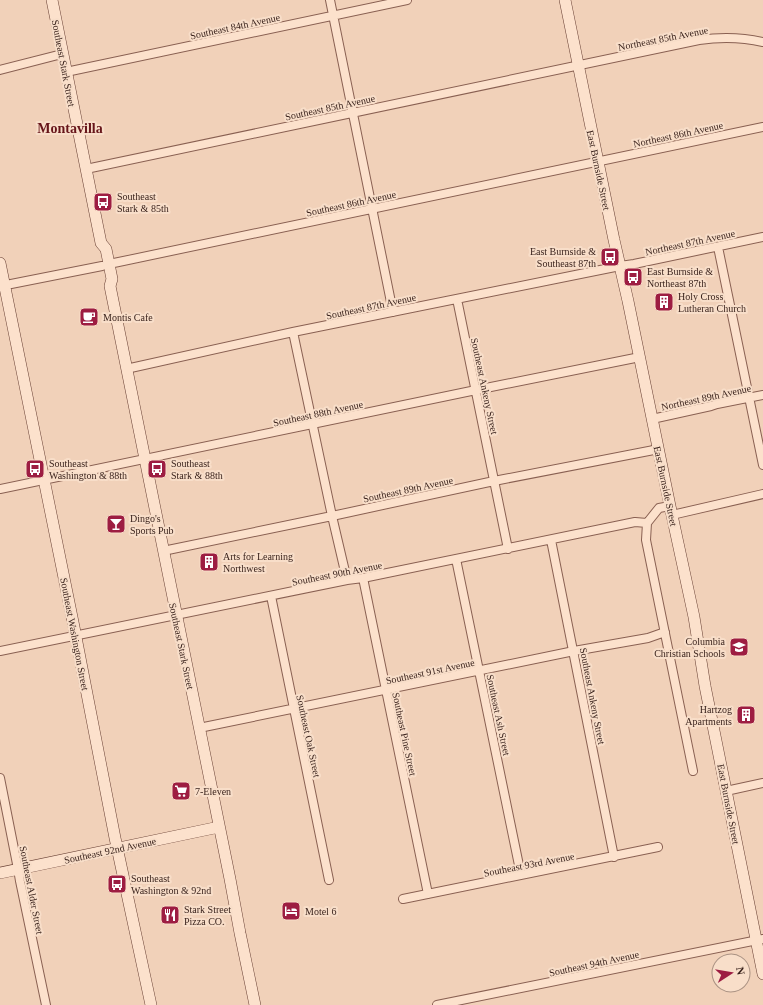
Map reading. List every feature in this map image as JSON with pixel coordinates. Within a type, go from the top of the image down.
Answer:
[{"type":"main road","name":"Southeast Stark Street","points":[[52,0],[101,243],[99,251],[106,265],[105,281],[110,286],[255,1005]]},
{"type":"main road","name":"East Burnside Street","points":[[565,0],[597,162],[627,294],[695,622],[705,686],[726,791],[760,940],[763,974]]},
{"type":"main road","name":"Southeast Washington Street","points":[[0,263],[2,286],[44,480],[117,848],[151,1005]]},
{"type":"main road","name":"Southeast 92nd Avenue","points":[[0,873],[219,827]]},
{"type":"street","points":[[330,0],[393,312]]},
{"type":"street","name":"Southeast 84th Avenue","points":[[66,72],[407,0]]},
{"type":"street","name":"Northeast 85th Avenue","points":[[578,65],[712,38],[727,37],[752,39],[763,42]]},
{"type":"street","points":[[0,70],[62,54]]},
{"type":"street","name":"Southeast 85th Avenue","points":[[86,169],[578,65]]},
{"type":"street","name":"Northeast 86th Avenue","points":[[597,162],[763,127]]},
{"type":"street","name":"Southeast 86th Avenue","points":[[2,286],[597,162]]},
{"type":"street","name":"Northeast 87th Avenue","points":[[620,266],[763,237]]},
{"type":"street","points":[[718,247],[763,465]]},
{"type":"street","name":"Southeast 87th Avenue","points":[[126,369],[293,332],[620,266]]},
{"type":"street","name":"Southeast Ankeny Street","points":[[457,299],[508,549]]},
{"type":"street","points":[[293,332],[347,580]]},
{"type":"street","name":"Southeast 88th Avenue","points":[[0,489],[476,390],[640,358]]},
{"type":"street","name":"Northeast 89th Avenue","points":[[652,419],[763,395]]},
{"type":"street","name":"Southeast 89th Avenue","points":[[163,551],[494,481],[658,449]]},
{"type":"street","points":[[693,771],[646,540],[647,523],[659,508],[671,510],[763,494]]},
{"type":"street","name":"Southeast 90th Avenue","points":[[0,651],[635,522],[647,523]]},
{"type":"street","name":"Southeast Ankeny Street","points":[[551,540],[614,857]]},
{"type":"street","name":"Southeast Ash Street","points":[[456,559],[521,875]]},
{"type":"street","name":"Southeast Pine Street","points":[[363,578],[428,894]]},
{"type":"street","name":"Southeast Oak Street","points":[[271,596],[329,880]]},
{"type":"street","name":"Southeast 91st Avenue","points":[[199,728],[574,651],[648,638],[665,632]]},
{"type":"street","name":"Southeast Alder Street","points":[[0,778],[46,1005]]},
{"type":"street","points":[[726,791],[763,783]]},
{"type":"street","name":"Southeast 93rd Avenue","points":[[403,899],[658,848]]},
{"type":"street","name":"Southeast 94th Avenue","points":[[437,1005],[760,940]]},
{"type":"place","name":"Southeast Stark & 85th","points":[[103,202]]},
{"type":"place","name":"East Burnside & Southeast 87th","points":[[610,257]]},
{"type":"place","name":"East Burnside & Northeast 87th","points":[[633,277]]},
{"type":"place","name":"Holy Cross Lutheran Church","points":[[664,302]]},
{"type":"place","name":"Montis Cafe","points":[[89,317]]},
{"type":"place","name":"Southeast Washington & 88th","points":[[35,469]]},
{"type":"place","name":"Southeast Stark & 88th","points":[[157,469]]},
{"type":"place","name":"Dingo's Sports Pub","points":[[116,524]]},
{"type":"place","name":"Arts for Learning Northwest","points":[[209,562]]},
{"type":"place","name":"Columbia Christian Schools","points":[[739,647]]},
{"type":"place","name":"Hartzog Apartments","points":[[746,715]]},
{"type":"place","name":"7-Eleven","points":[[181,791]]},
{"type":"place","name":"Southeast Washington & 92nd","points":[[117,884]]},
{"type":"place","name":"Motel 6","points":[[291,911]]},
{"type":"place","name":"Stark Street Pizza CO.","points":[[170,915]]},
{"type":"district","name":"Montavilla","points":[[70,128]]}]
